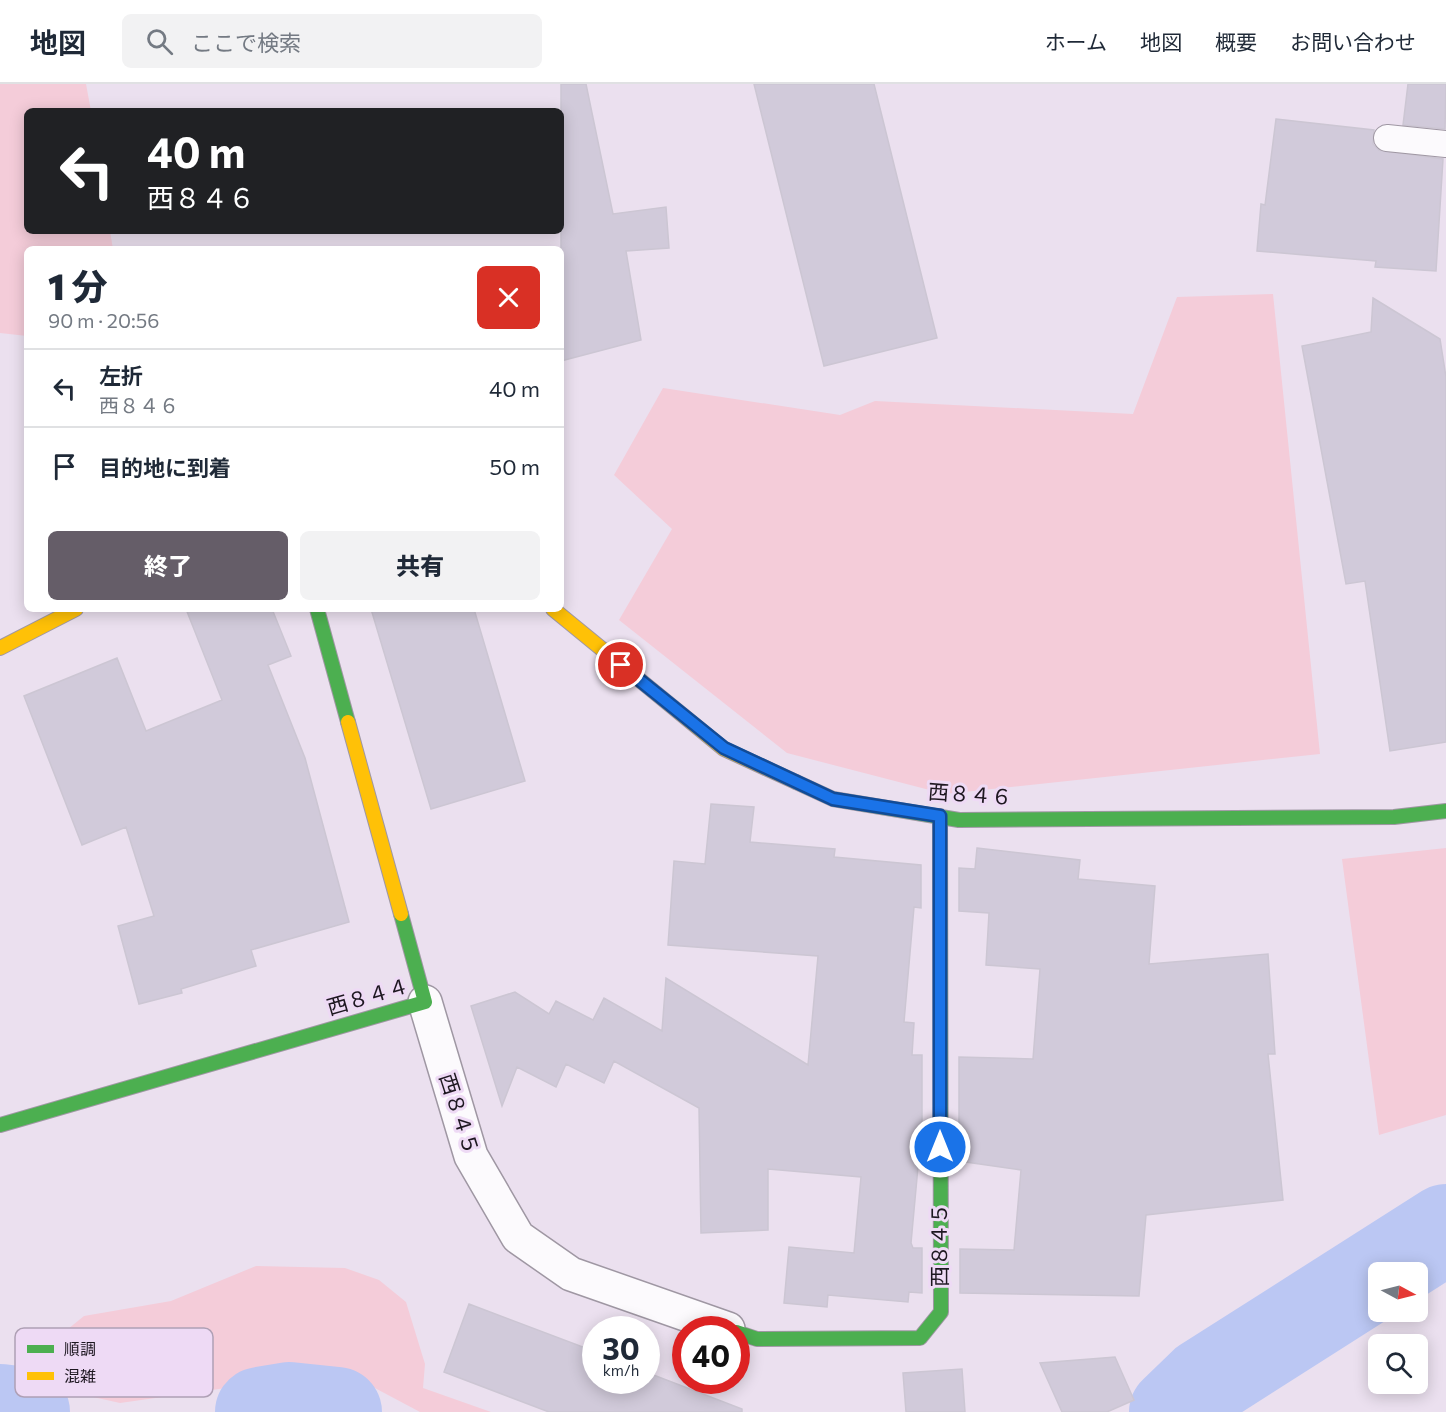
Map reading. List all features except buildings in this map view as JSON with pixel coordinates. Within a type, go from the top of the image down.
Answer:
[{"type":"street","points":[[0,648],[70,612]]},
{"type":"street","name":"西８４４","points":[[0,1125],[425,1002],[318,612]]},
{"type":"street","name":"西８４６","points":[[557,612],[724,748],[833,799],[959,820],[1382,817],[1446,811]]},
{"type":"street","name":"西８４５","points":[[750,1337],[757,1339],[920,1338],[940,1312],[940,816]]},
{"type":"street","name":"西８４５","points":[[425,1002],[471,1156],[518,1237],[571,1274],[691,1316]]},
{"type":"lane","points":[[1387,138],[1446,144]]},
{"type":"shaded area","points":[[0,84],[86,84],[90,108],[24,108],[24,234],[110,234],[112,246],[24,246],[24,336],[0,333]]},
{"type":"shaded area","points":[[1273,294],[1320,754],[945,794],[787,753],[619,620],[672,529],[614,475],[663,388],[840,415],[875,401],[1133,414],[1177,297]]},
{"type":"shaded area","points":[[1446,848],[1446,1115],[1379,1135],[1342,859]]},
{"type":"shaded area","points":[[256,1266],[345,1268],[379,1280],[406,1302],[425,1364],[423,1388],[491,1412],[420,1412],[373,1387],[261,1383],[213,1390],[213,1328],[69,1328],[84,1316],[171,1301]]},
{"type":"shaded area","points":[[93,1397],[162,1397],[120,1403]]},
{"type":"waterway","points":[[1174,1412],[1204,1383],[1446,1229]]},
{"type":"waterway","points":[[260,1412],[289,1407],[337,1412]]},
{"type":"waterway","points":[[0,1409],[25,1412]]},
{"type":"traffic: fast","points":[[318,612],[348,722]]},
{"type":"traffic: fast","points":[[796,782],[833,799],[959,820],[1394,817],[1446,811]]},
{"type":"traffic: fast","points":[[750,1337],[757,1339],[920,1338],[941,1312],[940,816]]},
{"type":"traffic: fast","points":[[0,1125],[425,1002],[401,914]]},
{"type":"traffic: slow","points":[[0,648],[70,612]]},
{"type":"traffic: slow","points":[[557,612],[724,749],[796,782]]},
{"type":"traffic: slow","points":[[348,722],[401,914]]},
{"type":"route","points":[[621,665],[724,748],[833,799],[940,816],[940,1147]]}]
